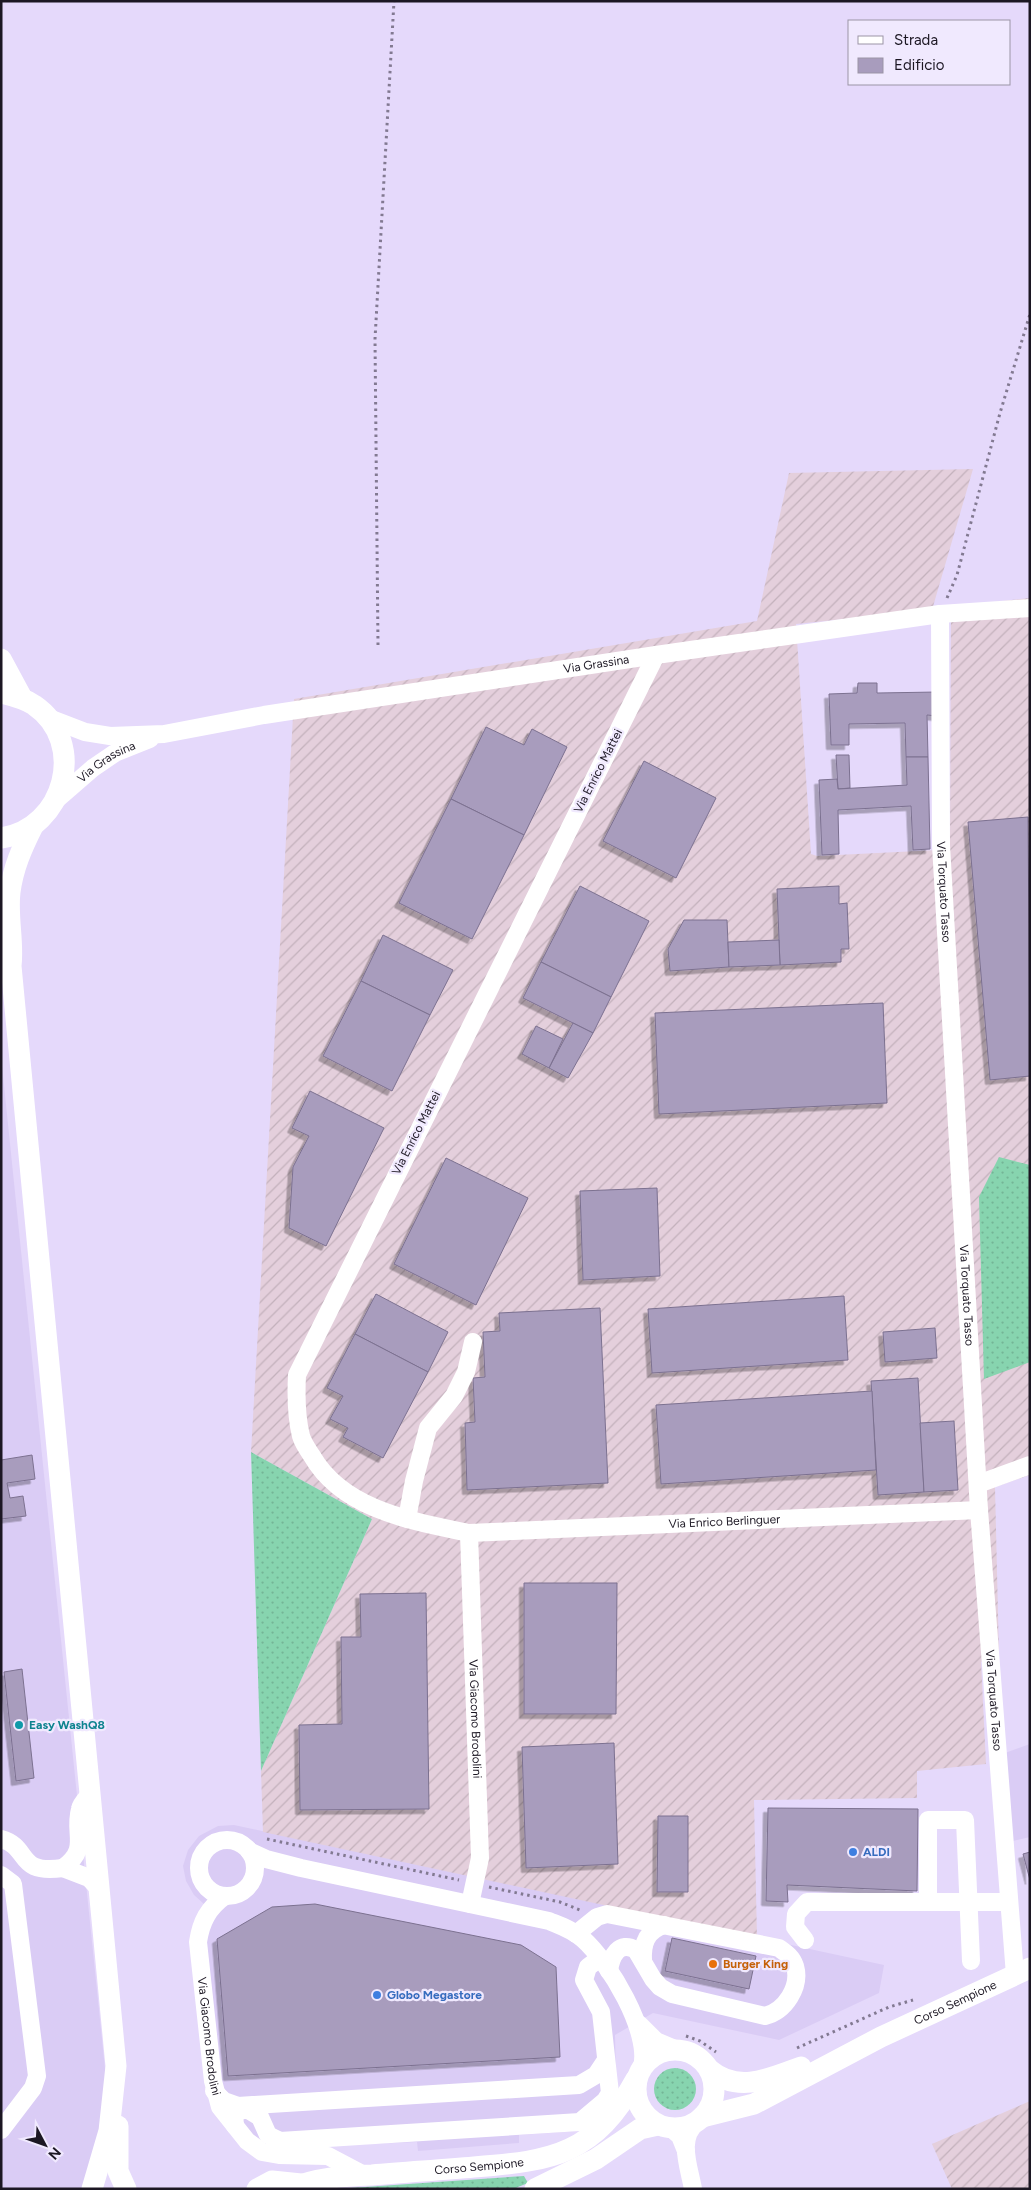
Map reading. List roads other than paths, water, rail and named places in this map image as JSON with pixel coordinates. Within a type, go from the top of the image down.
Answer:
[{"type":"main road","points":[[1,659],[22,698],[46,717],[59,738],[64,754],[64,771],[55,801],[33,826],[17,859],[10,894],[13,948],[11,966],[116,2066],[114,2104],[109,2131],[94,2186]]},
{"type":"main road","points":[[1,693],[22,698]]},
{"type":"main road","points":[[1,838],[13,836],[33,826]]},
{"type":"main road","points":[[1,935],[11,966]]},
{"type":"main road","name":"Corso Sempione","points":[[699,2119],[754,2104],[882,2037],[1022,1972]]},
{"type":"main road","name":"Corso Sempione","points":[[710,2070],[724,2080],[754,2082],[882,2037]]},
{"type":"main road","points":[[535,2189],[596,2159],[640,2129],[664,2126],[684,2127],[699,2119],[712,2102],[714,2090],[710,2070],[699,2057],[688,2051],[675,2049],[662,2051],[651,2057],[639,2073],[635,2093],[639,2106],[646,2117],[664,2126]]},
{"type":"main road","name":"Corso Sempione","points":[[257,2189],[272,2181],[295,2186],[364,2175],[495,2166],[549,2158],[580,2143],[602,2126],[619,2108],[639,2073]]},
{"type":"main road","points":[[114,2104],[118,2124],[118,2171],[126,2189]]},
{"type":"street","name":"Via Grassina","points":[[46,717],[85,732],[110,736],[164,734],[264,715],[656,655],[940,614],[1030,608]]},
{"type":"street","name":"Via Torquato Tasso","points":[[940,614],[941,845],[979,1510],[1009,1902],[1022,1972]]},
{"type":"street","name":"Via Enrico Mattei","points":[[468,1533],[376,1510],[330,1481],[315,1462],[301,1438],[296,1409],[297,1374],[656,655]]},
{"type":"street","name":"Via Grassina","points":[[55,801],[93,768],[115,753],[164,734]]},
{"type":"street","points":[[407,1519],[414,1481],[428,1428],[458,1388],[466,1372],[473,1342]]},
{"type":"street","points":[[978,1484],[1030,1465]]},
{"type":"street","name":"Via Enrico Berlinguer","points":[[468,1533],[979,1510]]},
{"type":"street","name":"Via Giacomo Brodolini","points":[[468,1533],[480,1858],[470,1904]]},
{"type":"street","points":[[1,1839],[10,1841],[33,1867],[45,1871],[63,1868],[74,1860],[79,1848],[80,1807],[91,1793]]},
{"type":"street","points":[[928,1902],[928,1820],[965,1820],[970,1902],[971,1961]]},
{"type":"street","points":[[301,1868],[273,1869],[258,1877],[249,1886],[234,1895],[225,1896],[209,1889],[203,1882],[199,1866],[201,1857],[206,1849],[224,1840],[242,1844],[249,1851],[266,1860],[549,1921],[576,1934],[604,1965],[636,2020],[656,2041],[675,2049]]},
{"type":"street","points":[[249,1851],[255,1869],[249,1886]]},
{"type":"street","points":[[63,1868],[89,1878],[100,1890]]},
{"type":"street","points":[[1,1875],[13,1884],[37,2076],[33,2088],[1,2130]]},
{"type":"street","name":"Via Giacomo Brodolini","points":[[225,1896],[215,1903],[205,1916],[198,1942],[214,2091],[220,2107],[247,2141],[262,2152],[279,2155],[328,2156],[364,2175]]},
{"type":"street","points":[[805,1940],[795,1927],[796,1914],[808,1902],[1009,1902]]},
{"type":"street","points":[[235,2126],[234,2113],[242,2109],[257,2113],[264,2123],[268,2135],[280,2141],[574,2124],[588,2117],[605,2101],[610,2093],[601,2012],[584,1980],[588,1967],[604,1965],[622,1946],[630,1946],[636,1950],[660,1988],[672,1994],[765,2016],[776,2014],[785,2006],[790,1996],[795,1966],[789,1955],[779,1948],[607,1914],[597,1917],[576,1934]]},
{"type":"street","points":[[643,1961],[642,1949],[645,1939],[650,1932],[664,1925]]},
{"type":"street","points":[[636,2020],[645,2051],[639,2073]]},
{"type":"street","points":[[214,2091],[224,2101],[238,2106],[576,2085],[590,2080],[601,2070],[606,2060]]},
{"type":"street","points":[[576,2085],[590,2091],[594,2100],[588,2117]]},
{"type":"street","points":[[264,2123],[269,2112],[280,2103]]},
{"type":"street","points":[[693,2189],[686,2151],[686,2136],[699,2119]]},
{"type":"street","points":[[664,2126],[680,2136],[686,2151]]},
{"type":"place","name":"Easy WashQ8","points":[[19,1725]]},
{"type":"place","name":"ALDI","points":[[853,1852]]},
{"type":"place","name":"Burger King","points":[[713,1964]]},
{"type":"place","name":"Globo Megastore","points":[[377,1995]]}]
